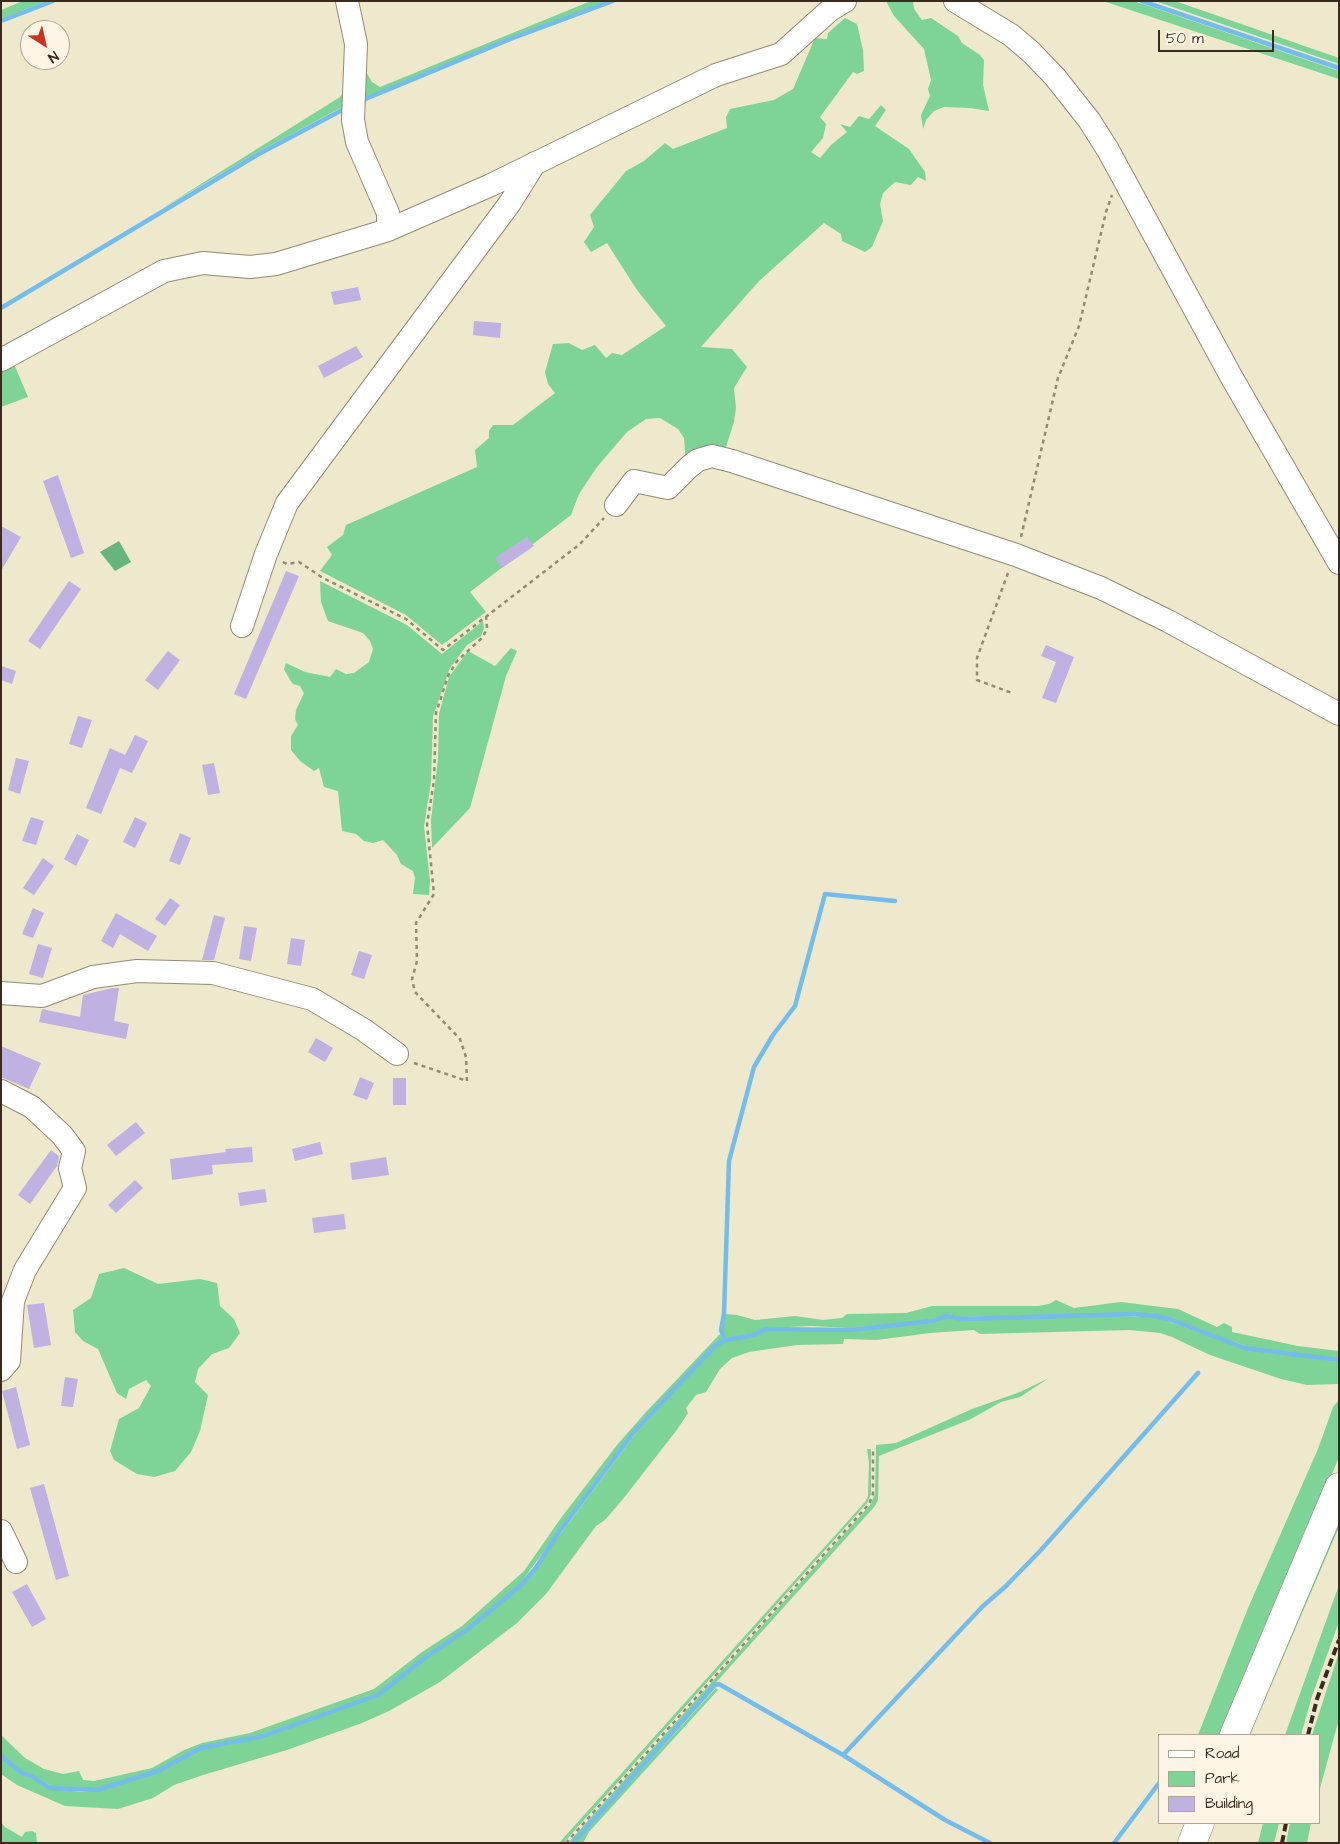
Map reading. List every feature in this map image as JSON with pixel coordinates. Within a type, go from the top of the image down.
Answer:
[{"type":"main road","points":[[1234,1734],[1339,1487]]},
{"type":"main road","points":[[1192,1843],[1200,1824]]},
{"type":"street","points":[[347,1],[356,44],[353,120],[358,142],[388,212],[388,230]]},
{"type":"street","points":[[1,360],[164,271],[203,264],[250,266],[276,264],[388,230],[536,163],[716,75],[781,54],[830,10],[845,1]]},
{"type":"street","points":[[955,1],[1011,35],[1031,52],[1055,77],[1089,120],[1121,173],[1232,378],[1339,563]]},
{"type":"street","points":[[242,626],[266,554],[287,503],[510,203],[536,163]]},
{"type":"street","points":[[616,505],[634,481],[668,488],[698,460],[712,456],[1016,555],[1101,588],[1168,621],[1339,714]]},
{"type":"street","points":[[1,993],[42,996],[93,977],[137,971],[213,973],[312,999],[364,1030],[397,1054]]},
{"type":"street","points":[[1,1091],[32,1107],[62,1135],[74,1152],[70,1168],[74,1188],[25,1270],[13,1301],[8,1361],[1,1370]]},
{"type":"street","points":[[1,1531],[16,1562]]},
{"type":"path","points":[[1012,693],[977,680],[977,658],[1001,589],[1016,555],[1028,511],[1058,378],[1079,326],[1106,212],[1121,173]]},
{"type":"path","points":[[266,554],[287,564],[299,562],[323,578],[406,619],[444,650],[580,544],[616,505]]},
{"type":"path","points":[[397,1054],[428,1068],[467,1080],[466,1057],[460,1039],[415,992],[412,980],[417,961],[416,923],[434,894],[427,824],[434,781],[436,713],[448,676],[457,661],[483,637],[487,628],[486,616]]},
{"type":"path","points":[[566,1843],[869,1504],[873,1494],[873,1449]]},
{"type":"green space","points":[[23,1],[47,1],[1,19],[1,10]]},
{"type":"green space","points":[[591,1],[609,1],[361,99],[363,67],[372,82],[380,87]]},
{"type":"green space","points":[[886,1],[913,1],[914,9],[922,20],[931,18],[958,36],[962,43],[980,55],[984,60],[983,85],[989,111],[944,107],[934,111],[926,120],[923,129],[921,115],[930,96],[928,89],[931,80],[924,49],[894,16]]},
{"type":"green space","points":[[1103,1],[1134,1],[1339,71],[1339,79]]},
{"type":"green space","points":[[1155,1],[1175,1],[1339,58],[1339,64]]},
{"type":"green space","points":[[845,18],[857,24],[863,50],[864,71],[857,74],[853,72],[820,117],[826,124],[823,138],[811,152],[820,158],[831,145],[847,132],[840,124],[850,127],[859,116],[869,119],[881,105],[886,110],[875,126],[909,149],[925,172],[926,181],[918,177],[911,185],[895,182],[883,193],[880,204],[883,221],[872,247],[865,252],[842,241],[841,234],[824,223],[759,281],[701,347],[732,349],[747,367],[734,388],[736,408],[734,422],[723,456],[686,464],[684,438],[678,429],[660,418],[646,419],[627,432],[597,467],[579,494],[571,515],[470,592],[486,612],[442,645],[406,615],[320,571],[332,555],[327,547],[343,535],[346,525],[477,467],[475,450],[489,438],[489,431],[493,425],[513,425],[555,393],[548,384],[545,372],[553,344],[569,343],[582,350],[595,345],[606,358],[612,353],[622,355],[666,326],[637,290],[607,243],[591,252],[584,242],[594,227],[590,215],[626,171],[644,161],[665,143],[673,149],[727,128],[726,117],[730,109],[774,100],[793,89],[815,38],[827,39],[828,33]]},
{"type":"green space","points":[[345,90],[348,104],[256,153],[161,209],[340,97]]},
{"type":"green space","points":[[11,357],[28,397],[1,407],[1,363]]},
{"type":"green space","points":[[119,541],[131,562],[115,571],[100,552]]},
{"type":"green space","points":[[320,581],[407,625],[442,654],[483,621],[484,628],[481,636],[467,645],[450,668],[433,716],[431,782],[424,826],[430,881],[429,895],[413,894],[415,878],[413,871],[401,864],[397,855],[383,840],[373,843],[364,841],[356,834],[342,831],[338,791],[324,787],[319,768],[314,771],[300,761],[291,750],[291,736],[298,725],[295,719],[296,710],[304,693],[300,686],[293,684],[290,680],[284,669],[286,663],[305,672],[330,677],[336,669],[346,674],[354,673],[369,662],[373,649],[370,641],[363,633],[328,621],[321,602]]},
{"type":"green space","points":[[511,648],[517,651],[506,676],[470,808],[432,848],[431,820],[438,758],[439,714],[449,677],[468,651],[495,666]]},
{"type":"green space","points":[[124,1268],[158,1284],[200,1279],[217,1283],[220,1306],[234,1319],[240,1333],[229,1348],[212,1354],[198,1369],[195,1382],[208,1395],[200,1431],[191,1452],[175,1471],[154,1477],[137,1474],[114,1460],[110,1451],[119,1419],[139,1408],[151,1386],[146,1380],[129,1389],[126,1399],[117,1393],[98,1349],[83,1341],[75,1332],[73,1310],[91,1298],[99,1274]]},
{"type":"green space","points":[[1056,1300],[1074,1308],[1121,1302],[1178,1309],[1217,1327],[1224,1323],[1232,1327],[1232,1332],[1298,1346],[1339,1351],[1339,1359],[1246,1346],[1156,1314],[963,1317],[946,1314],[932,1320],[850,1328],[811,1326],[766,1328],[754,1333],[726,1338],[722,1330],[726,1314],[755,1320],[795,1316],[823,1320],[842,1318],[847,1314],[906,1313],[932,1306],[1038,1306],[1049,1304]]},
{"type":"green space","points":[[1083,1315],[1156,1317],[1245,1349],[1339,1362],[1339,1384],[1307,1385],[1281,1379],[1210,1355],[1160,1333],[1129,1330],[980,1334],[974,1330],[930,1333],[877,1340],[844,1339],[843,1344],[797,1345],[749,1352],[732,1358],[720,1369],[706,1392],[696,1395],[686,1408],[688,1413],[676,1431],[623,1499],[605,1520],[596,1526],[546,1594],[517,1623],[440,1682],[389,1711],[362,1723],[287,1750],[174,1785],[153,1798],[118,1809],[65,1806],[17,1785],[1,1774],[1,1758],[21,1774],[31,1777],[50,1789],[83,1792],[97,1791],[159,1772],[201,1749],[264,1737],[379,1696],[427,1658],[469,1630],[521,1587],[636,1433],[717,1346],[726,1341],[754,1336],[766,1331],[850,1331],[933,1323],[946,1317],[963,1320]]},
{"type":"green space","points":[[720,1334],[723,1340],[715,1344],[633,1431],[519,1585],[467,1628],[425,1656],[377,1694],[263,1734],[201,1747],[158,1770],[97,1789],[51,1786],[32,1774],[22,1772],[1,1755],[1,1735],[25,1758],[44,1769],[63,1774],[79,1771],[83,1780],[94,1781],[152,1768],[184,1750],[202,1743],[250,1733],[374,1689],[422,1652],[462,1626],[524,1571],[561,1518],[617,1445]]},
{"type":"green space","points":[[1049,1378],[1020,1397],[1001,1402],[971,1419],[879,1456],[878,1500],[875,1506],[573,1841],[568,1843],[870,1505],[875,1494],[876,1445],[896,1443],[972,1409],[1020,1392]]},
{"type":"green space","points":[[1339,1400],[1339,1457],[1222,1734],[1198,1734],[1248,1608],[1318,1449],[1333,1407]]},
{"type":"green space","points":[[867,1449],[871,1449],[871,1494],[867,1503],[564,1843],[559,1843],[865,1502],[868,1496],[869,1463]]},
{"type":"green space","points":[[1339,1507],[1339,1527],[1250,1734],[1241,1734]]},
{"type":"green space","points":[[1339,1585],[1339,1622],[1312,1696],[1301,1734],[1285,1734]]},
{"type":"green space","points":[[1339,1652],[1339,1719],[1320,1788],[1320,1734],[1312,1734]]},
{"type":"green space","points":[[716,1688],[718,1690],[589,1832],[583,1843],[575,1843]]},
{"type":"green space","points":[[1,1822],[5,1827],[22,1837],[25,1832],[32,1831],[36,1833],[37,1843],[1,1843]]},
{"type":"green space","points":[[1263,1824],[1279,1824],[1274,1843],[1258,1843]]},
{"type":"green space","points":[[1290,1824],[1311,1824],[1307,1843],[1286,1843]]},
{"type":"building","points":[[358,287],[361,300],[334,305],[331,292]]},
{"type":"building","points":[[474,321],[501,323],[500,338],[473,335]]},
{"type":"building","points":[[356,346],[363,357],[324,378],[318,366]]},
{"type":"building","points":[[58,475],[84,553],[71,558],[43,481]]},
{"type":"building","points":[[1,526],[21,537],[1,571]]},
{"type":"building","points":[[527,537],[534,546],[502,568],[495,558]]},
{"type":"building","points":[[286,571],[299,576],[246,699],[234,694]]},
{"type":"building","points":[[69,581],[81,589],[40,649],[28,641]]},
{"type":"building","points":[[1046,645],[1074,657],[1056,703],[1042,698],[1056,662],[1041,656]]},
{"type":"building","points":[[168,651],[180,660],[158,690],[145,680]]},
{"type":"building","points":[[1,666],[16,671],[12,684],[1,680]]},
{"type":"building","points":[[78,716],[92,720],[82,748],[69,744]]},
{"type":"building","points":[[135,735],[148,741],[132,773],[120,768],[101,814],[86,808],[110,748],[125,755]]},
{"type":"building","points":[[16,758],[29,761],[20,794],[8,790]]},
{"type":"building","points":[[214,763],[220,793],[208,795],[202,765]]},
{"type":"building","points":[[31,817],[44,821],[36,845],[22,841]]},
{"type":"building","points":[[135,817],[147,823],[135,848],[123,842]]},
{"type":"building","points":[[180,833],[191,838],[180,865],[169,861]]},
{"type":"building","points":[[77,834],[89,840],[76,866],[64,859]]},
{"type":"building","points":[[43,858],[54,866],[34,895],[23,888]]},
{"type":"building","points":[[170,898],[180,905],[165,926],[155,919]]},
{"type":"building","points":[[33,908],[44,913],[33,938],[22,934]]},
{"type":"building","points":[[116,913],[157,936],[148,951],[120,934],[113,948],[101,941]]},
{"type":"building","points":[[214,915],[225,918],[214,960],[202,960]]},
{"type":"building","points":[[244,926],[257,928],[251,961],[239,959]]},
{"type":"building","points":[[291,938],[305,940],[301,966],[287,964]]},
{"type":"building","points":[[38,944],[52,948],[43,978],[29,974]]},
{"type":"building","points":[[359,951],[372,955],[364,979],[351,975]]},
{"type":"building","points":[[119,988],[114,1021],[129,1024],[126,1039],[39,1022],[42,1009],[80,1017],[83,995]]},
{"type":"building","points":[[316,1038],[333,1048],[325,1062],[308,1052]]},
{"type":"building","points":[[1,1046],[41,1063],[29,1089],[1,1077]]},
{"type":"building","points":[[360,1077],[374,1083],[367,1100],[353,1095]]},
{"type":"building","points":[[393,1078],[406,1078],[406,1105],[393,1105]]},
{"type":"building","points":[[136,1122],[145,1133],[116,1156],[107,1145]]},
{"type":"building","points":[[320,1142],[323,1154],[295,1161],[292,1149]]},
{"type":"building","points":[[252,1147],[253,1162],[212,1165],[213,1174],[172,1180],[170,1159],[226,1152],[225,1149]]},
{"type":"building","points":[[51,1150],[59,1156],[57,1166],[30,1204],[18,1195]]},
{"type":"building","points":[[386,1157],[389,1175],[352,1180],[350,1163]]},
{"type":"building","points":[[135,1180],[143,1188],[116,1213],[108,1205]]},
{"type":"building","points":[[265,1189],[267,1202],[240,1206],[238,1193]]},
{"type":"building","points":[[344,1214],[346,1229],[314,1233],[312,1218]]},
{"type":"building","points":[[44,1303],[51,1345],[34,1348],[27,1305]]},
{"type":"building","points":[[65,1377],[78,1379],[73,1407],[61,1406]]},
{"type":"building","points":[[16,1387],[30,1445],[17,1449],[2,1391]]},
{"type":"building","points":[[44,1484],[69,1576],[56,1580],[30,1488]]},
{"type":"building","points":[[27,1584],[46,1619],[32,1627],[12,1592]]},
{"type":"waterway","points":[[1,21],[53,1]]},
{"type":"waterway","points":[[363,100],[513,38],[613,1]]},
{"type":"waterway","points":[[1142,1],[1339,68]]},
{"type":"waterway","points":[[1,308],[257,155],[346,108]]},
{"type":"waterway","points":[[725,1340],[721,1330],[724,1314],[729,1161],[754,1067],[773,1035],[795,1006],[825,894],[895,901]]},
{"type":"waterway","points":[[1,1756],[22,1773],[32,1776],[50,1788],[97,1790],[158,1771],[201,1748],[263,1736],[378,1695],[426,1657],[468,1629],[520,1586],[535,1569],[557,1535],[634,1432],[716,1345],[725,1340],[754,1335],[766,1329],[850,1330],[933,1321],[946,1316],[963,1319],[1133,1314],[1156,1316],[1171,1320],[1245,1348],[1339,1360]]},
{"type":"waterway","points":[[843,1755],[982,1607],[1006,1586],[1041,1550],[1198,1373]]},
{"type":"waterway","points":[[573,1843],[715,1685],[719,1684],[843,1755],[945,1820],[990,1843]]},
{"type":"waterway","points":[[1114,1843],[1158,1784]]},
{"type":"railway","points":[[1308,1734],[1317,1699],[1339,1640]]},
{"type":"railway","points":[[1282,1843],[1286,1824]]}]
